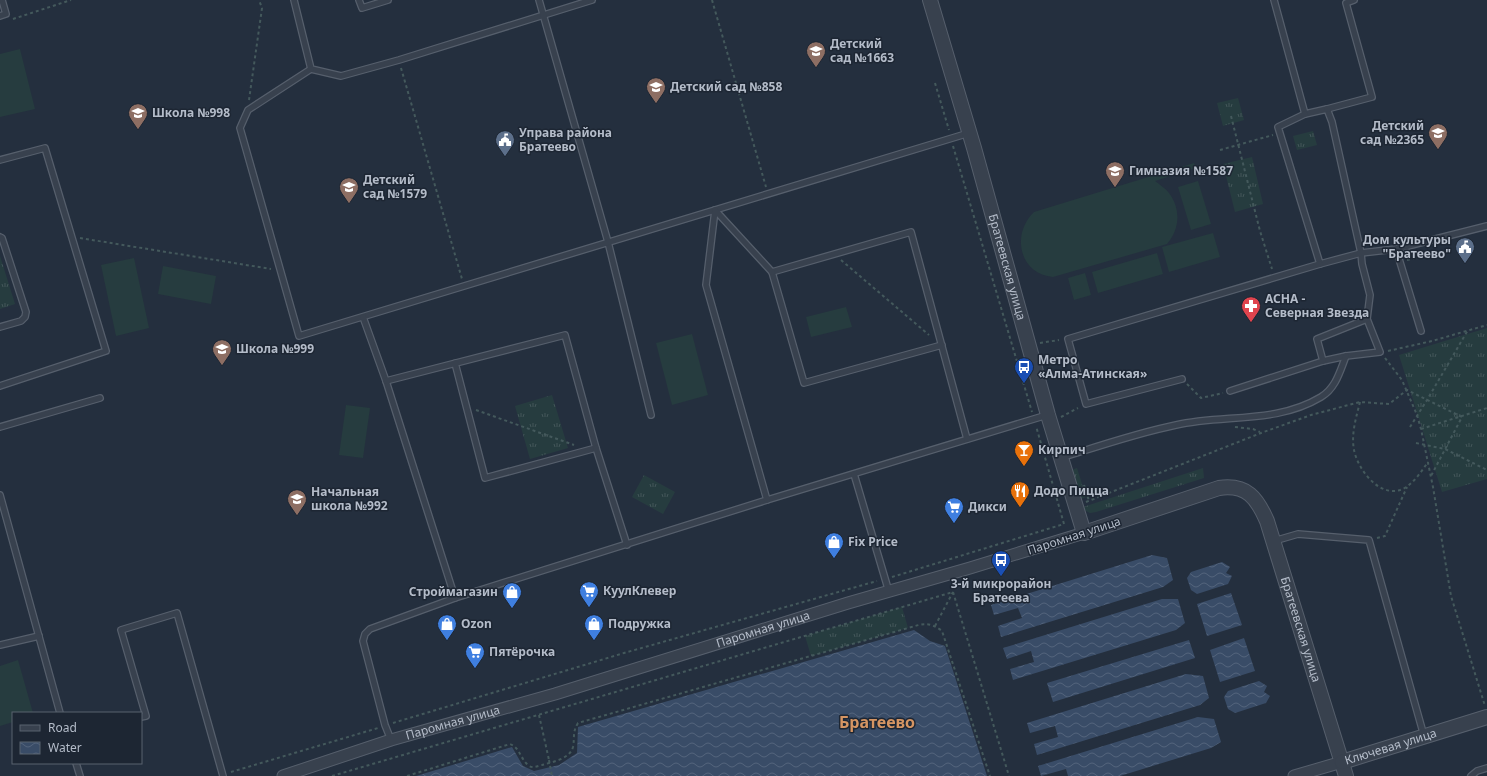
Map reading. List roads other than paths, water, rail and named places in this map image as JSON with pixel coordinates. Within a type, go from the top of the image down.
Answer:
[{"type":"street","name":"Братеевская улица","points":[[930,0],[969,133],[1047,417],[1084,533]]},
{"type":"street","name":"Паромная улица","points":[[283,776],[391,740],[555,694],[1084,533],[1219,488],[1227,487],[1244,490]]},
{"type":"street","name":"Братеевская улица","points":[[1244,490],[1250,494],[1262,508],[1274,541],[1346,776]]},
{"type":"street","name":"Ключевая улица","points":[[1294,776],[1424,737],[1486,712]]},
{"type":"lane","points":[[0,16],[6,14],[2,0]]},
{"type":"lane","points":[[294,0],[311,69]]},
{"type":"lane","points":[[359,0],[362,8],[388,0]]},
{"type":"lane","points":[[539,0],[608,242],[651,415]]},
{"type":"lane","points":[[592,0],[399,60],[341,76],[311,69],[248,110],[240,128],[299,336],[969,133]]},
{"type":"lane","points":[[1274,0],[1306,114]]},
{"type":"lane","points":[[1320,264],[1278,127],[1306,114],[1372,97],[1346,3],[1354,0]]},
{"type":"lane","points":[[1230,391],[1323,361],[1346,356],[1380,352],[1367,320],[1370,295],[1328,109]]},
{"type":"lane","points":[[0,160],[45,148],[106,351],[0,386]]},
{"type":"lane","points":[[715,210],[772,272],[804,383],[942,345]]},
{"type":"lane","points":[[715,210],[706,285],[767,500]]},
{"type":"lane","points":[[1182,379],[1086,404],[1068,339],[1320,264],[1361,253],[1396,249],[1487,226]]},
{"type":"lane","points":[[772,272],[911,232],[967,439]]},
{"type":"lane","points":[[0,236],[2,238],[26,312],[25,317],[21,321],[0,328]]},
{"type":"lane","points":[[1396,249],[1421,331]]},
{"type":"lane","points":[[363,317],[386,381],[455,598]]},
{"type":"lane","points":[[1323,361],[1317,339],[1367,320]]},
{"type":"lane","points":[[386,381],[565,335],[596,448],[627,545]]},
{"type":"lane","points":[[1061,458],[1176,425],[1211,419],[1269,416],[1300,408],[1322,396],[1333,386],[1346,356]]},
{"type":"lane","points":[[454,363],[485,478],[596,448]]},
{"type":"lane","points":[[0,427],[100,398]]},
{"type":"lane","points":[[391,740],[385,725],[363,641],[365,634],[370,629],[455,598],[767,500],[967,439],[1047,417]]},
{"type":"lane","points":[[854,474],[889,592]]},
{"type":"lane","points":[[0,495],[60,712]]},
{"type":"lane","points":[[1274,541],[1298,534],[1369,540],[1424,737]]},
{"type":"lane","points":[[142,717],[146,716],[121,630],[177,613],[223,775]]},
{"type":"lane","points":[[0,645],[39,636]]},
{"type":"lane","points":[[76,764],[80,776]]},
{"type":"lane","points":[[1471,776],[1477,771],[1487,768]]},
{"type":"water","points":[[1152,555],[1167,558],[1173,580],[1163,587],[1001,637],[998,626],[1022,618],[1018,608],[994,615],[991,605]]},
{"type":"water","points":[[1222,562],[1230,567],[1226,573],[1232,576],[1228,584],[1197,594],[1191,590],[1187,578],[1191,572]]},
{"type":"water","points":[[1231,593],[1242,625],[1207,636],[1197,604]]},
{"type":"water","points":[[1162,599],[1178,599],[1185,623],[1176,630],[1013,680],[1010,669],[1034,662],[1031,651],[1007,659],[1003,648]]},
{"type":"water","points":[[914,630],[930,641],[945,646],[987,776],[416,776],[512,747],[523,766],[534,771],[559,765],[577,753],[578,727]]},
{"type":"water","points":[[1244,638],[1255,671],[1220,682],[1210,650]]},
{"type":"water","points":[[1189,640],[1195,658],[1053,702],[1047,683]]},
{"type":"water","points":[[1186,674],[1203,676],[1209,698],[1200,705],[1037,755],[1034,744],[1058,737],[1055,726],[1030,733],[1027,723]]},
{"type":"water","points":[[1259,681],[1267,686],[1264,692],[1270,696],[1266,703],[1235,713],[1228,709],[1224,697],[1228,691]]},
{"type":"water","points":[[1198,717],[1214,719],[1221,742],[1211,748],[1120,776],[1068,776],[1066,769],[1041,776],[1038,766]]},
{"type":"place","name":"Детский сад №1663","points":[[816,68]]},
{"type":"place","name":"Детский сад №858","points":[[656,104]]},
{"type":"place","name":"Школа №998","points":[[138,130]]},
{"type":"place","name":"Детский сад №2365","points":[[1438,150]]},
{"type":"place","name":"Управа района Братеево","points":[[505,157]]},
{"type":"place","name":"Гимназия №1587","points":[[1115,188]]},
{"type":"place","name":"Детский сад №1579","points":[[349,204]]},
{"type":"place","name":"Дом культуры \"Братеево\"","points":[[1465,264]]},
{"type":"place","name":"АСНА - Северная Звезда","points":[[1251,323]]},
{"type":"place","name":"Школа №999","points":[[222,366]]},
{"type":"place","name":"Метро «Алма-Атинская»","points":[[1024,384]]},
{"type":"place","name":"Кирпич","points":[[1024,467]]},
{"type":"place","name":"Додо Пицца","points":[[1020,508]]},
{"type":"place","name":"Начальная школа №992","points":[[297,516]]},
{"type":"place","name":"Дикси","points":[[954,524]]},
{"type":"place","name":"Fix Price","points":[[834,559]]},
{"type":"place","name":"3-й микрорайон Братеева","points":[[1001,577]]},
{"type":"place","name":"КуулКлевер","points":[[589,608]]},
{"type":"place","name":"Строймагазин","points":[[512,609]]},
{"type":"place","name":"Ozon","points":[[447,641]]},
{"type":"place","name":"Подружка","points":[[594,641]]},
{"type":"place","name":"Пятёрочка","points":[[475,669]]},
{"type":"district","name":"Братеево","points":[[877,722]]}]
